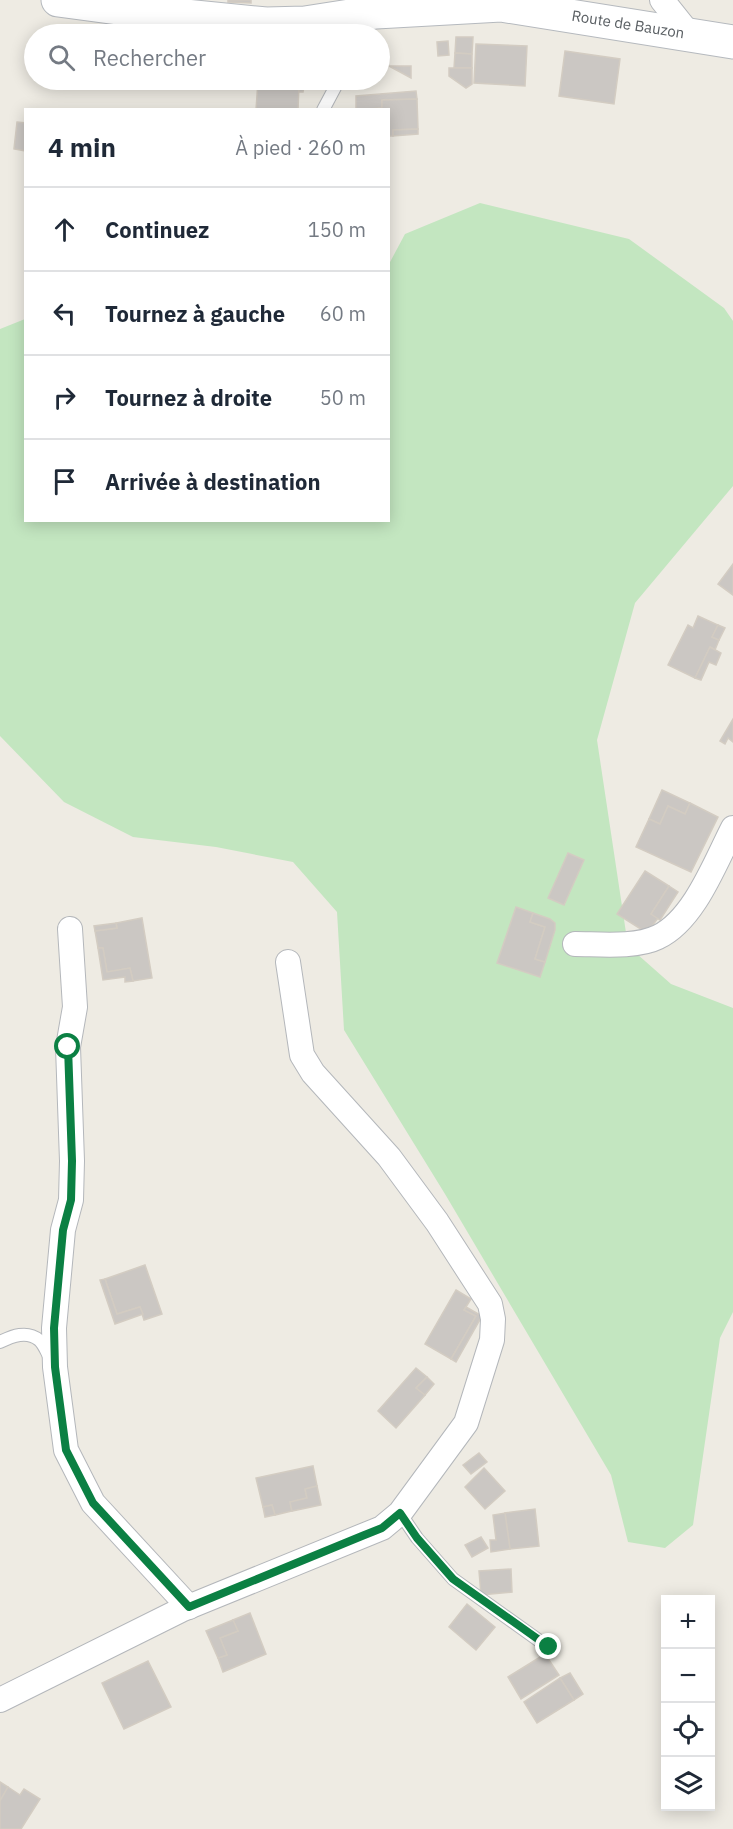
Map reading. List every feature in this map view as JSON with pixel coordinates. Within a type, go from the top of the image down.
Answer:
[{"type":"street","name":"Route de Bauzon","points":[[58,0],[133,5],[266,24],[372,19],[499,2],[733,42]]},
{"type":"street","points":[[662,0],[690,35]]},
{"type":"street","points":[[575,944],[645,941],[658,937],[682,920],[698,895],[733,828]]},
{"type":"street","points":[[70,929],[75,1006],[68,1047],[71,1200],[63,1230],[55,1317],[55,1367],[66,1450],[93,1503],[189,1607]]},
{"type":"street","points":[[0,1700],[189,1607],[382,1528],[400,1513],[466,1423],[492,1341],[493,1319],[490,1304],[437,1222],[396,1166],[313,1073],[302,1055],[288,962]]},
{"type":"lane","points":[[323,108],[333,90]]},
{"type":"lane","points":[[0,1342],[14,1335],[25,1335],[39,1340],[55,1367]]},
{"type":"lane","points":[[400,1513],[417,1538],[453,1579],[549,1647]]},
{"type":"green space","points":[[480,203],[629,239],[724,308],[733,321],[733,486],[635,603],[597,740],[628,946],[671,984],[733,1008],[733,1312],[720,1338],[693,1525],[665,1548],[628,1542],[611,1475],[445,1194],[344,1030],[337,912],[293,862],[216,847],[133,837],[64,802],[0,736],[0,329],[24,319],[24,522],[390,522],[390,262],[405,234]]},
{"type":"building","points":[[228,0],[251,0],[251,3],[228,2]]},
{"type":"building","points":[[456,37],[473,37],[472,54],[455,53]]},
{"type":"building","points":[[448,41],[449,55],[438,56],[437,42]]},
{"type":"building","points":[[476,44],[527,46],[525,86],[474,83]]},
{"type":"building","points":[[565,51],[620,59],[614,104],[559,96]]},
{"type":"building","points":[[455,53],[472,54],[472,68],[454,68]]},
{"type":"building","points":[[390,66],[411,66],[411,78],[390,67]]},
{"type":"building","points":[[449,68],[472,68],[472,84],[466,88],[449,76]]},
{"type":"building","points":[[257,90],[299,90],[298,108],[256,108]]},
{"type":"building","points":[[416,91],[417,99],[382,100],[382,108],[356,108],[356,96]]},
{"type":"building","points":[[417,99],[418,129],[393,130],[393,136],[390,136],[390,108],[382,108],[382,100]]},
{"type":"building","points":[[17,122],[24,123],[24,151],[14,149]]},
{"type":"building","points":[[418,129],[418,134],[393,136],[393,130]]},
{"type":"building","points":[[733,564],[733,595],[718,584]]},
{"type":"building","points":[[698,616],[718,625],[712,637],[719,640],[715,650],[710,647],[695,678],[668,665],[688,625],[693,628]]},
{"type":"building","points":[[718,625],[725,628],[719,640],[712,637]]},
{"type":"building","points":[[710,647],[721,653],[716,665],[709,662],[701,680],[695,678]]},
{"type":"building","points":[[733,719],[733,742],[728,738],[725,744],[720,741]]},
{"type":"building","points":[[662,790],[690,803],[685,814],[668,806],[660,824],[649,819]]},
{"type":"building","points":[[690,803],[718,817],[691,872],[636,847],[649,819],[660,824],[668,806],[685,814]]},
{"type":"building","points":[[568,853],[584,860],[564,905],[548,898]]},
{"type":"building","points":[[645,871],[669,886],[651,914],[658,918],[647,933],[617,914]]},
{"type":"building","points":[[669,886],[678,892],[660,920],[651,914]]},
{"type":"building","points":[[516,907],[533,913],[530,922],[545,927],[535,959],[545,962],[540,977],[497,963]]},
{"type":"building","points":[[533,913],[555,923],[545,962],[535,959],[545,927],[530,922]]},
{"type":"building","points":[[142,918],[152,978],[133,981],[130,968],[107,972],[103,948],[98,948],[95,931],[117,928],[116,923]]},
{"type":"building","points":[[116,923],[117,928],[95,931],[94,926]]},
{"type":"building","points":[[98,948],[103,948],[107,972],[130,968],[133,981],[125,982],[125,977],[103,980]]},
{"type":"building","points":[[145,1265],[162,1314],[144,1320],[140,1307],[117,1314],[105,1279]]},
{"type":"building","points":[[105,1279],[117,1314],[140,1307],[143,1314],[115,1324],[100,1280]]},
{"type":"building","points":[[456,1290],[471,1299],[464,1310],[476,1316],[451,1359],[425,1344]]},
{"type":"building","points":[[466,1307],[482,1316],[456,1362],[451,1359],[476,1316],[464,1310]]},
{"type":"building","points":[[416,1368],[427,1377],[416,1388],[425,1395],[396,1428],[378,1411]]},
{"type":"building","points":[[427,1377],[434,1384],[425,1395],[416,1388]]},
{"type":"building","points":[[479,1453],[487,1462],[471,1474],[463,1465]]},
{"type":"building","points":[[313,1466],[317,1486],[305,1489],[307,1498],[290,1502],[292,1511],[275,1515],[272,1505],[263,1507],[256,1478]]},
{"type":"building","points":[[484,1468],[505,1491],[485,1509],[465,1487]]},
{"type":"building","points":[[317,1486],[321,1505],[292,1511],[290,1502],[307,1498],[305,1489]]},
{"type":"building","points":[[272,1505],[275,1515],[265,1517],[263,1507]]},
{"type":"building","points":[[535,1509],[539,1546],[510,1549],[505,1513]]},
{"type":"building","points":[[505,1513],[510,1549],[491,1552],[490,1540],[496,1540],[493,1515]]},
{"type":"building","points":[[481,1537],[488,1548],[472,1557],[465,1545]]},
{"type":"building","points":[[511,1569],[512,1592],[481,1595],[479,1571]]},
{"type":"building","points":[[467,1604],[495,1627],[476,1650],[449,1627]]},
{"type":"building","points":[[250,1613],[266,1654],[223,1672],[218,1658],[227,1655],[220,1638],[238,1631],[233,1620]]},
{"type":"building","points":[[233,1620],[238,1631],[220,1638],[227,1655],[218,1658],[206,1631]]},
{"type":"building","points":[[545,1654],[559,1675],[521,1699],[508,1677]]},
{"type":"building","points":[[148,1661],[171,1707],[124,1729],[102,1683]]},
{"type":"building","points":[[570,1673],[583,1694],[574,1700],[560,1678]]},
{"type":"building","points":[[560,1678],[574,1700],[537,1723],[524,1702]]},
{"type":"building","points":[[0,1782],[8,1787],[0,1801]]},
{"type":"building","points":[[8,1787],[20,1795],[24,1789],[40,1799],[21,1829],[0,1829],[0,1801]]},
{"type":"route","points":[[68,1047],[71,1200],[63,1230],[54,1328],[55,1367],[66,1450],[93,1503],[189,1607],[382,1528],[400,1513],[417,1538],[453,1579],[549,1647]]}]
